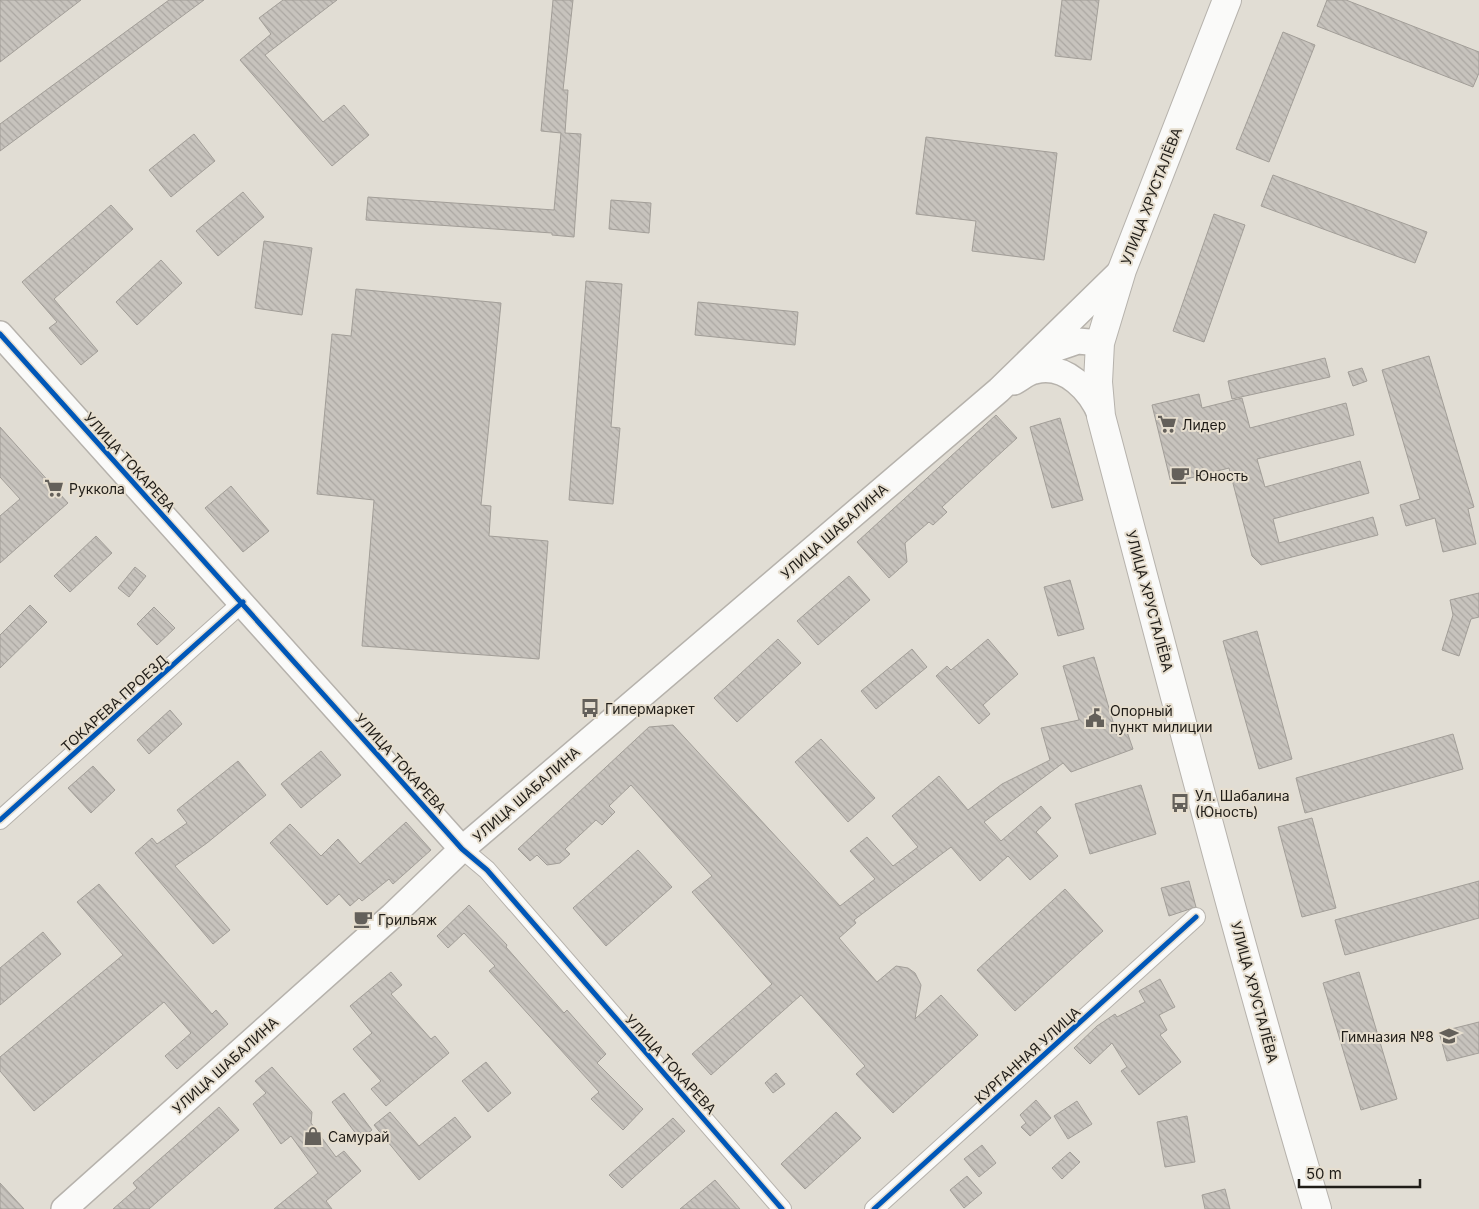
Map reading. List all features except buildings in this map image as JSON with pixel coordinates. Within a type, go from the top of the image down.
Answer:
[{"type":"main road","name":"УЛИЦА ХРУСТАЛЁВА","points":[[1227,0],[1122,270],[1100,343],[1098,382],[1101,416],[1270,1051],[1317,1209]]},
{"type":"main road","name":"УЛИЦА ШАБАЛИНА","points":[[64,1209],[392,916],[462,849],[999,390],[1036,356],[1122,270]]},
{"type":"main road","name":"УЛИЦА ТОКАРЕВА","points":[[0,334],[243,602],[462,849]]},
{"type":"main road","name":"УЛИЦА ШАБАЛИНА","points":[[1036,356],[1078,340],[1100,343]]},
{"type":"main road","name":"УЛИЦА ШАБАЛИНА","points":[[999,390],[1035,370],[1060,372],[1084,387],[1095,401],[1101,416]]},
{"type":"street","name":"ТОКАРЕВА ПРОЕЗД","points":[[0,820],[243,602]]},
{"type":"street","name":"УЛИЦА ТОКАРЕВА","points":[[462,849],[487,870],[782,1209]]},
{"type":"street","name":"КУРГАННАЯ УЛИЦА","points":[[874,1209],[1196,917]]},
{"type":"cycle path","points":[[0,334],[462,849],[487,870],[782,1209]]},
{"type":"cycle path","points":[[0,820],[243,602]]},
{"type":"cycle path","points":[[874,1209],[1196,917]]},
{"type":"place","name":"Лидер","points":[[1167,424]]},
{"type":"place","name":"Юность","points":[[1180,475]]},
{"type":"place","name":"Руккола","points":[[54,488]]},
{"type":"place","name":"Гипермаркет","points":[[590,708]]},
{"type":"place","name":"Опорный пункт милиции","points":[[1095,718]]},
{"type":"place","name":"Ул. Шабалина (Юность)","points":[[1180,803]]},
{"type":"place","name":"Грильяж","points":[[363,919]]},
{"type":"place","name":"Гимназия №8","points":[[1449,1036]]},
{"type":"place","name":"Самурай","points":[[313,1136]]}]
